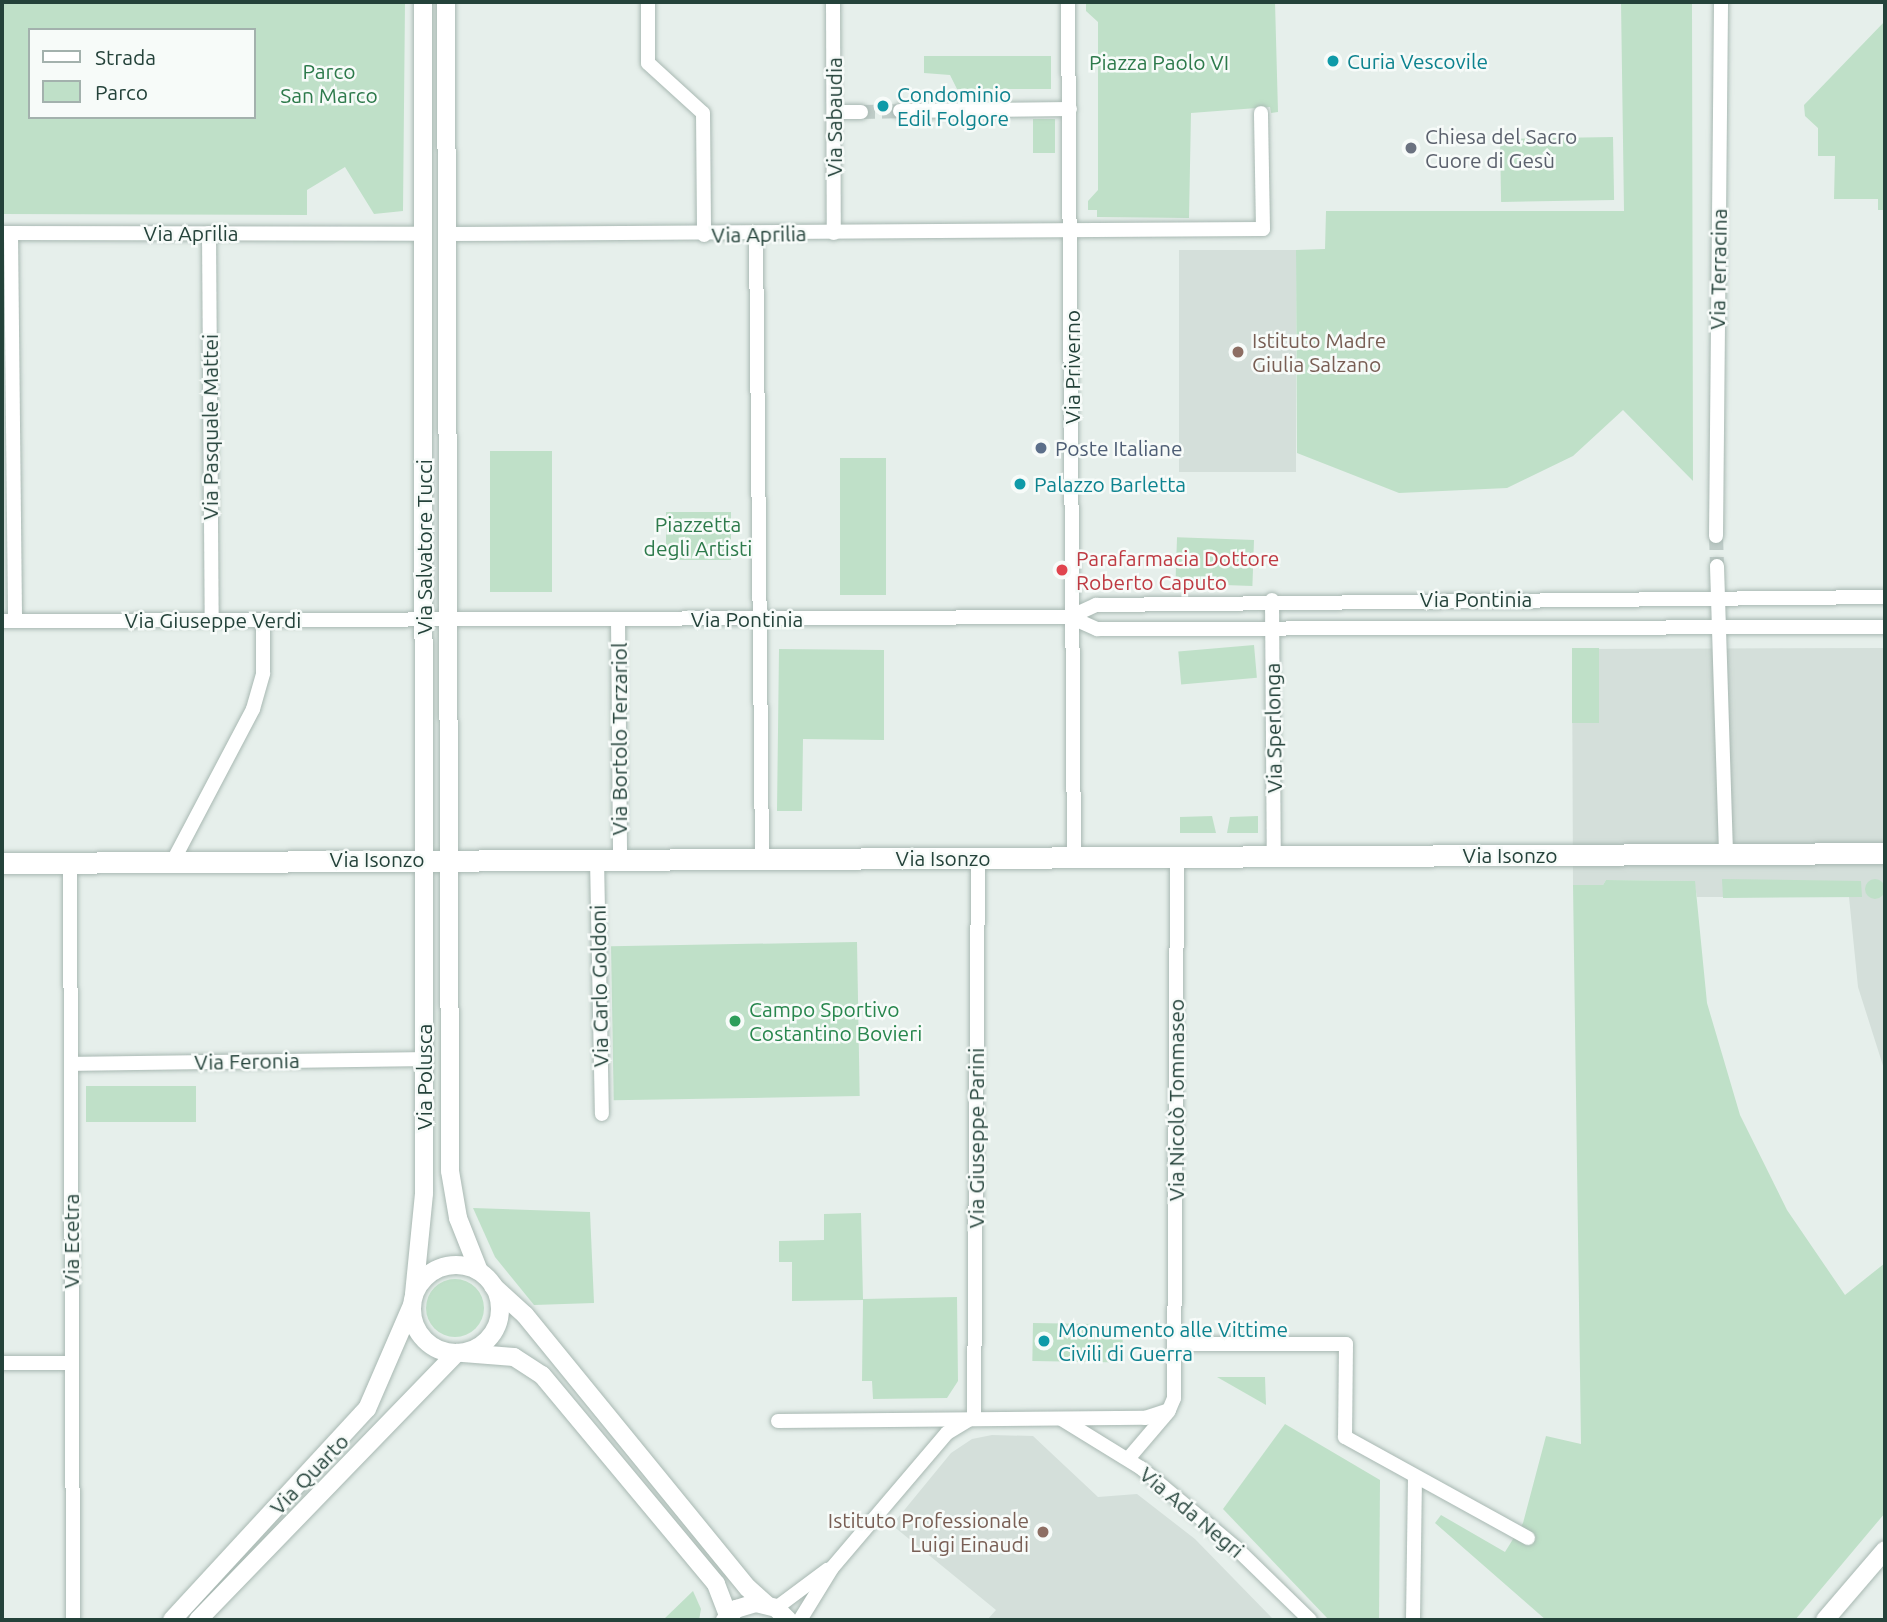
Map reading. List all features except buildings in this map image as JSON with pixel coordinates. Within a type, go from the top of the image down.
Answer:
[{"type":"main road","name":"Via Isonzo","points":[[2,863],[1885,853]]},
{"type":"street","name":"Via Salvatore Tucci","points":[[423,2],[424,859]]},
{"type":"street","name":"Via Salvatore Tucci","points":[[446,2],[447,859]]},
{"type":"street","points":[[648,2],[648,63],[703,113],[704,235]]},
{"type":"street","name":"Via Sabaudia","points":[[833,2],[834,233]]},
{"type":"street","name":"Via Priverno","points":[[1068,2],[1072,229],[1070,617],[1074,858]]},
{"type":"street","name":"Via Terracina","points":[[1716,536],[1721,2]]},
{"type":"street","points":[[900,111],[1070,110]]},
{"type":"street","points":[[834,112],[861,112]]},
{"type":"street","points":[[1072,229],[1263,229],[1261,113]]},
{"type":"street","name":"Via Aprilia","points":[[447,234],[756,235],[1072,229]]},
{"type":"street","name":"Via Aprilia","points":[[6,233],[423,234]]},
{"type":"street","points":[[6,233],[8,621]]},
{"type":"street","name":"Via Pasquale Mattei","points":[[209,233],[212,620]]},
{"type":"street","points":[[423,234],[447,234]]},
{"type":"street","points":[[756,235],[762,858]]},
{"type":"street","points":[[1717,566],[1726,854]]},
{"type":"street","name":"Via Pontinia","points":[[425,619],[1070,617],[1096,605],[1272,600],[1885,597]]},
{"type":"street","name":"Via Sperlonga","points":[[1272,600],[1274,856]]},
{"type":"street","name":"Via Pontinia","points":[[1070,617],[1097,629],[1885,627]]},
{"type":"street","name":"Via Giuseppe Verdi","points":[[8,621],[425,619]]},
{"type":"street","points":[[173,861],[253,709],[263,673],[263,620]]},
{"type":"street","name":"Via Bortolo Terzariol","points":[[618,620],[620,858]]},
{"type":"street","name":"Via Nicolò Tommaseo","points":[[1169,1410],[1174,1398],[1177,856]]},
{"type":"street","name":"Via Giuseppe Parini","points":[[974,1418],[978,858]]},
{"type":"street","name":"Via Polusca","points":[[413,1300],[424,1192],[424,859]]},
{"type":"street","name":"Via Polusca","points":[[447,859],[451,1181],[458,1218],[479,1271]]},
{"type":"street","name":"Via Carlo Goldoni","points":[[597,859],[601,1114]]},
{"type":"street","name":"Via Ecetra","points":[[70,862],[73,1620]]},
{"type":"street","name":"Via Feronia","points":[[71,1064],[423,1059]]},
{"type":"street","points":[[777,1611],[739,1578],[525,1315],[479,1271],[466,1266],[441,1267],[420,1283],[413,1300],[413,1320],[424,1339],[442,1351],[513,1357],[558,1390],[716,1584],[726,1618],[746,1605],[777,1611],[832,1567]]},
{"type":"street","points":[[460,1353],[477,1348],[496,1327],[499,1306],[493,1286]]},
{"type":"street","name":"Via Quarto","points":[[172,1620],[353,1427],[378,1391],[413,1300]]},
{"type":"street","points":[[1174,1344],[1346,1344],[1345,1437],[1415,1479],[1528,1538]]},
{"type":"street","name":"Via Quarto","points":[[198,1620],[460,1353]]},
{"type":"street","points":[[2,1363],[72,1363]]},
{"type":"street","points":[[778,1421],[1145,1418],[1169,1410]]},
{"type":"street","points":[[1128,1459],[1169,1410]]},
{"type":"street","points":[[800,1620],[832,1567],[947,1433],[974,1418]]},
{"type":"street","name":"Via Ada Negri","points":[[1062,1419],[1128,1459],[1236,1548],[1310,1620]]},
{"type":"street","points":[[1413,1620],[1415,1479]]},
{"type":"street","points":[[1825,1620],[1884,1554]]},
{"type":"shaded area","name":"Istituto Madre Giulia Salzano","points":[[1179,250],[1296,250],[1296,472],[1179,472]]},
{"type":"shaded area","points":[[1885,648],[1885,1072],[1858,987],[1849,897],[1697,897],[1694,881],[1606,880],[1603,885],[1573,885],[1572,649]]},
{"type":"shaded area","name":"Istituto Professionale Luigi Einaudi","points":[[992,1435],[1033,1436],[1098,1497],[1137,1494],[1195,1539],[1274,1620],[987,1620],[996,1610],[892,1525],[951,1453],[972,1439]]},
{"type":"green space","name":"Parco San Marco","points":[[2,2],[405,2],[403,211],[374,214],[345,167],[307,190],[307,215],[2,214]]},
{"type":"green space","name":"Piazza Paolo VI","points":[[1086,2],[1275,2],[1278,112],[1271,113],[1270,107],[1191,113],[1189,218],[1097,217],[1097,210],[1088,210],[1088,201],[1098,190],[1098,22],[1086,11]]},
{"type":"green space","points":[[1621,2],[1692,2],[1693,481],[1623,410],[1573,456],[1507,488],[1399,493],[1297,453],[1296,250],[1325,249],[1326,211],[1624,211]]},
{"type":"green space","points":[[1885,21],[1885,210],[1878,210],[1878,199],[1834,199],[1835,156],[1818,156],[1818,128],[1805,116],[1804,105]]},
{"type":"green space","points":[[924,56],[1051,56],[1051,89],[957,89],[950,75],[924,73]]},
{"type":"green space","points":[[1033,119],[1055,119],[1055,153],[1033,153]]},
{"type":"green space","points":[[1613,137],[1614,200],[1501,202],[1500,139]]},
{"type":"green space","points":[[490,451],[552,451],[552,592],[490,592]]},
{"type":"green space","points":[[840,458],[886,458],[886,595],[840,595]]},
{"type":"green space","name":"Piazzetta degli Artisti","points":[[666,512],[731,512],[731,560],[666,560]]},
{"type":"green space","points":[[1177,537],[1254,540],[1252,586],[1175,583]]},
{"type":"green space","points":[[1254,645],[1257,678],[1181,684],[1178,652]]},
{"type":"green space","points":[[1572,648],[1599,648],[1599,723],[1572,723]]},
{"type":"green space","points":[[779,649],[884,650],[884,740],[803,739],[802,811],[777,811]]},
{"type":"green space","points":[[1212,816],[1216,833],[1180,833],[1180,817]]},
{"type":"green space","points":[[1258,816],[1258,833],[1227,833],[1230,817]]},
{"type":"green space","points":[[1722,879],[1861,881],[1862,897],[1723,898]]},
{"type":"green space","points":[[1871,879],[1879,879],[1885,889],[1879,899],[1871,899],[1865,893],[1865,885]]},
{"type":"green space","points":[[1606,880],[1695,881],[1707,1003],[1740,1115],[1787,1210],[1845,1295],[1885,1263],[1885,1513],[1795,1620],[1546,1620],[1435,1523],[1441,1515],[1505,1552],[1523,1523],[1546,1436],[1581,1444],[1573,885],[1603,885]]},
{"type":"green space","name":"Campo Sportivo Costantino Bovieri","points":[[857,942],[860,1096],[614,1100],[611,946]]},
{"type":"green space","points":[[86,1086],[196,1086],[196,1122],[86,1122]]},
{"type":"green space","points":[[473,1208],[590,1212],[594,1303],[534,1305],[495,1257]]},
{"type":"green space","points":[[861,1213],[863,1299],[957,1297],[958,1381],[947,1398],[873,1399],[872,1381],[862,1381],[863,1300],[792,1301],[792,1262],[779,1262],[779,1241],[824,1240],[824,1214]]},
{"type":"green space","points":[[449,1279],[461,1279],[476,1287],[484,1302],[484,1314],[476,1329],[461,1337],[449,1337],[434,1329],[426,1314],[426,1302],[434,1287]]},
{"type":"green space","points":[[1033,1323],[1123,1325],[1122,1363],[1032,1361]]},
{"type":"green space","points":[[1217,1377],[1265,1377],[1266,1405]]},
{"type":"green space","points":[[1285,1424],[1380,1480],[1379,1620],[1329,1620],[1223,1509]]},
{"type":"green space","points":[[693,1591],[701,1609],[699,1620],[663,1620]]},
{"type":"tunnel","points":[[861,112],[900,111]]},
{"type":"tunnel","points":[[1716,536],[1717,566]]},
{"type":"place","name":"Curia Vescovile","points":[[1333,61]]},
{"type":"place","name":"Condominio Edil Folgore","points":[[883,106]]},
{"type":"place","name":"Chiesa del Sacro Cuore di Gesù","points":[[1411,148]]},
{"type":"place","name":"Istituto Madre Giulia Salzano","points":[[1238,352]]},
{"type":"place","name":"Poste Italiane","points":[[1041,448]]},
{"type":"place","name":"Palazzo Barletta","points":[[1020,484]]},
{"type":"place","name":"Parafarmacia Dottore Roberto Caputo","points":[[1062,570]]},
{"type":"place","name":"Campo Sportivo Costantino Bovieri","points":[[735,1021]]},
{"type":"place","name":"Monumento alle Vittime Civili di Guerra","points":[[1044,1341]]},
{"type":"place","name":"Istituto Professionale Luigi Einaudi","points":[[1043,1532]]}]
